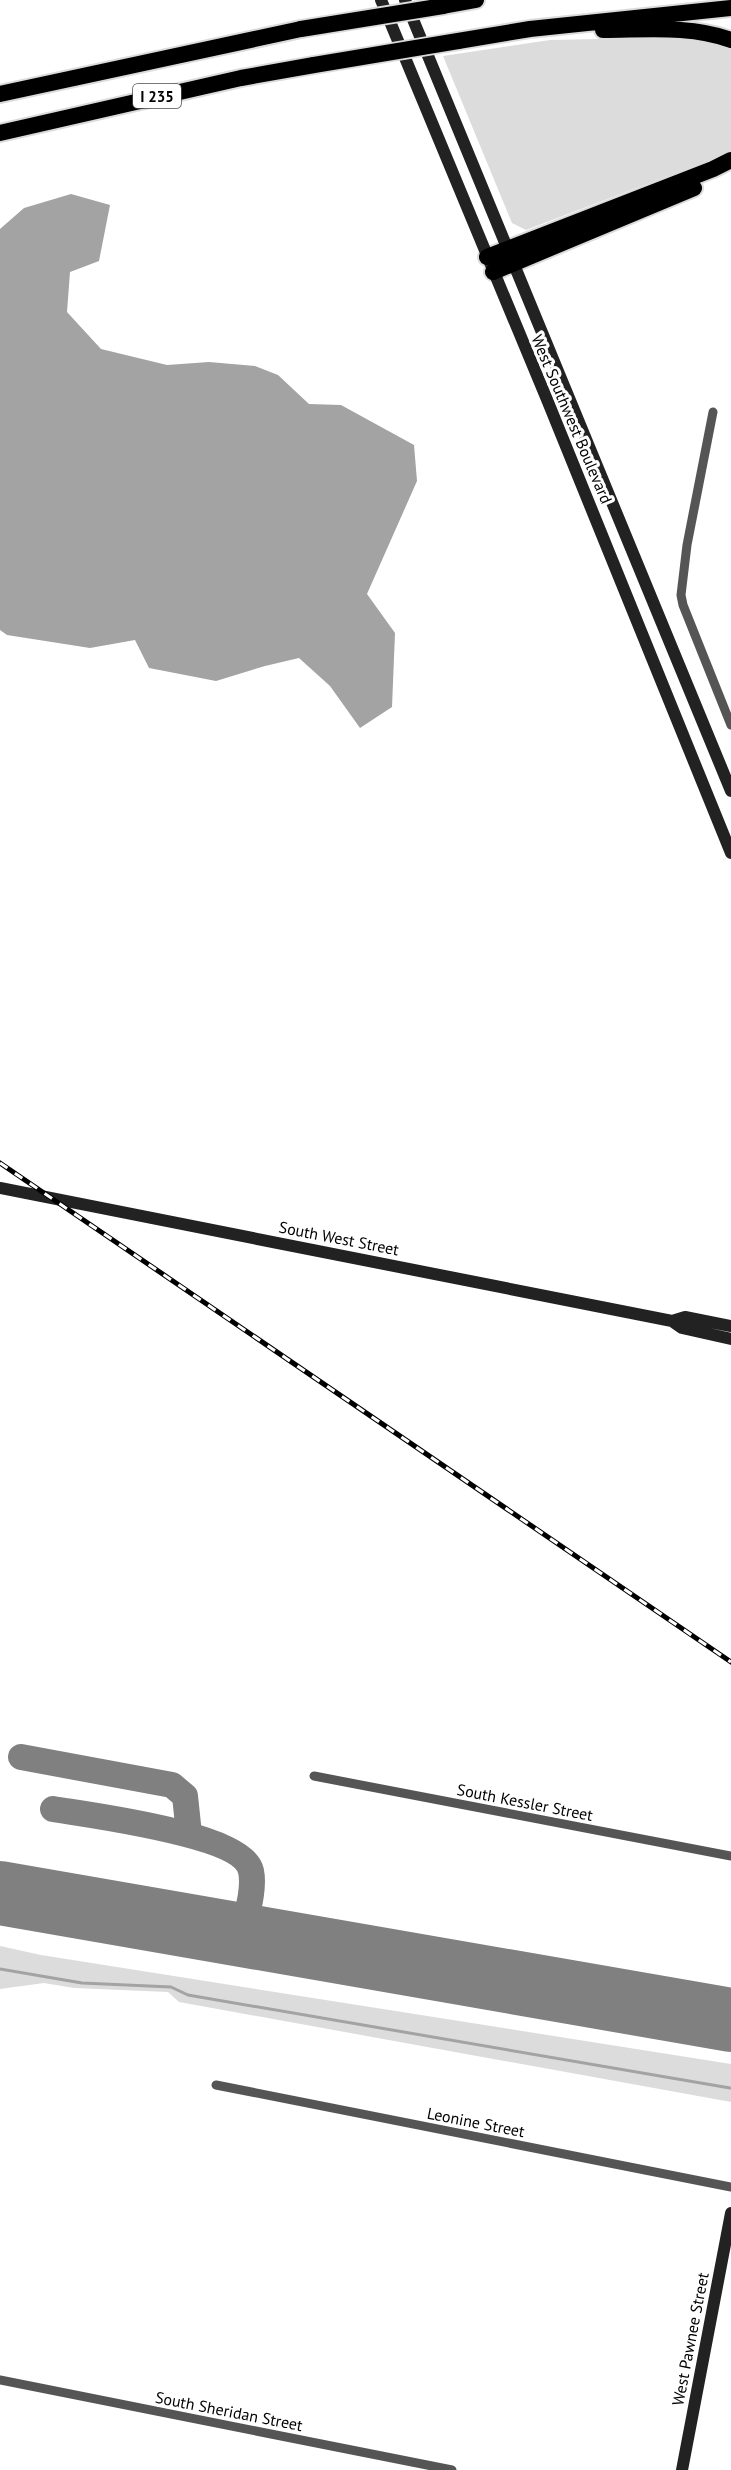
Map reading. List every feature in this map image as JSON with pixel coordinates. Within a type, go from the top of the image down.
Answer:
[{"type":"highway","name":"I 235","points":[[0,94],[301,29],[476,0]]},
{"type":"highway","name":"I 235","points":[[0,133],[241,78],[314,65],[530,29],[731,8]]},
{"type":"highway","points":[[530,29],[687,30],[713,33],[731,40]]},
{"type":"highway","points":[[510,256],[731,160]]},
{"type":"highway","points":[[490,264],[731,172]]},
{"type":"main road","name":"West Southwest Boulevard","points":[[381,0],[553,413],[731,853]]},
{"type":"main road","name":"West Southwest Boulevard","points":[[405,0],[731,791]]},
{"type":"main road","name":"South West Street","points":[[0,1188],[672,1321],[682,1328],[731,1339]]},
{"type":"main road","name":"South West Street","points":[[672,1321],[685,1317],[731,1326]]},
{"type":"main road","name":"West Pawnee Street","points":[[682,2470],[731,2213]]},
{"type":"street","points":[[712,412],[687,545],[681,595],[731,725]]},
{"type":"street","name":"South Kessler Street","points":[[314,1776],[731,1857]]},
{"type":"street","name":"Leonine Street","points":[[216,2085],[731,2187]]},
{"type":"street","name":"South Sheridan Street","points":[[0,2380],[452,2470]]},
{"type":"shaded area","points":[[695,37],[731,46],[731,152],[526,230],[512,223],[443,56],[550,40]]},
{"type":"shaded area","points":[[71,194],[110,205],[99,261],[70,272],[67,312],[101,349],[167,365],[209,362],[255,366],[278,375],[309,404],[341,405],[414,445],[417,481],[367,594],[395,633],[392,707],[360,728],[330,686],[299,658],[216,681],[149,668],[135,640],[90,648],[7,635],[0,630],[0,229],[24,208]]},
{"type":"shaded area","points":[[0,1946],[41,1955],[731,2064],[731,2102],[179,2002],[168,1992],[74,1988],[44,1983],[0,1989]]},
{"type":"waterway","points":[[0,1969],[82,1983],[171,1987],[188,1995],[730,2088]]},
{"type":"taxiway","points":[[21,1757],[172,1785],[185,1796],[189,1834]]},
{"type":"taxiway","points":[[53,1809],[162,1828],[222,1847],[242,1858],[251,1871],[252,1878],[250,1903],[242,1935]]},
{"type":"runway","points":[[0,1893],[731,2020]]},
{"type":"railway","points":[[0,1163],[731,1662]]}]
